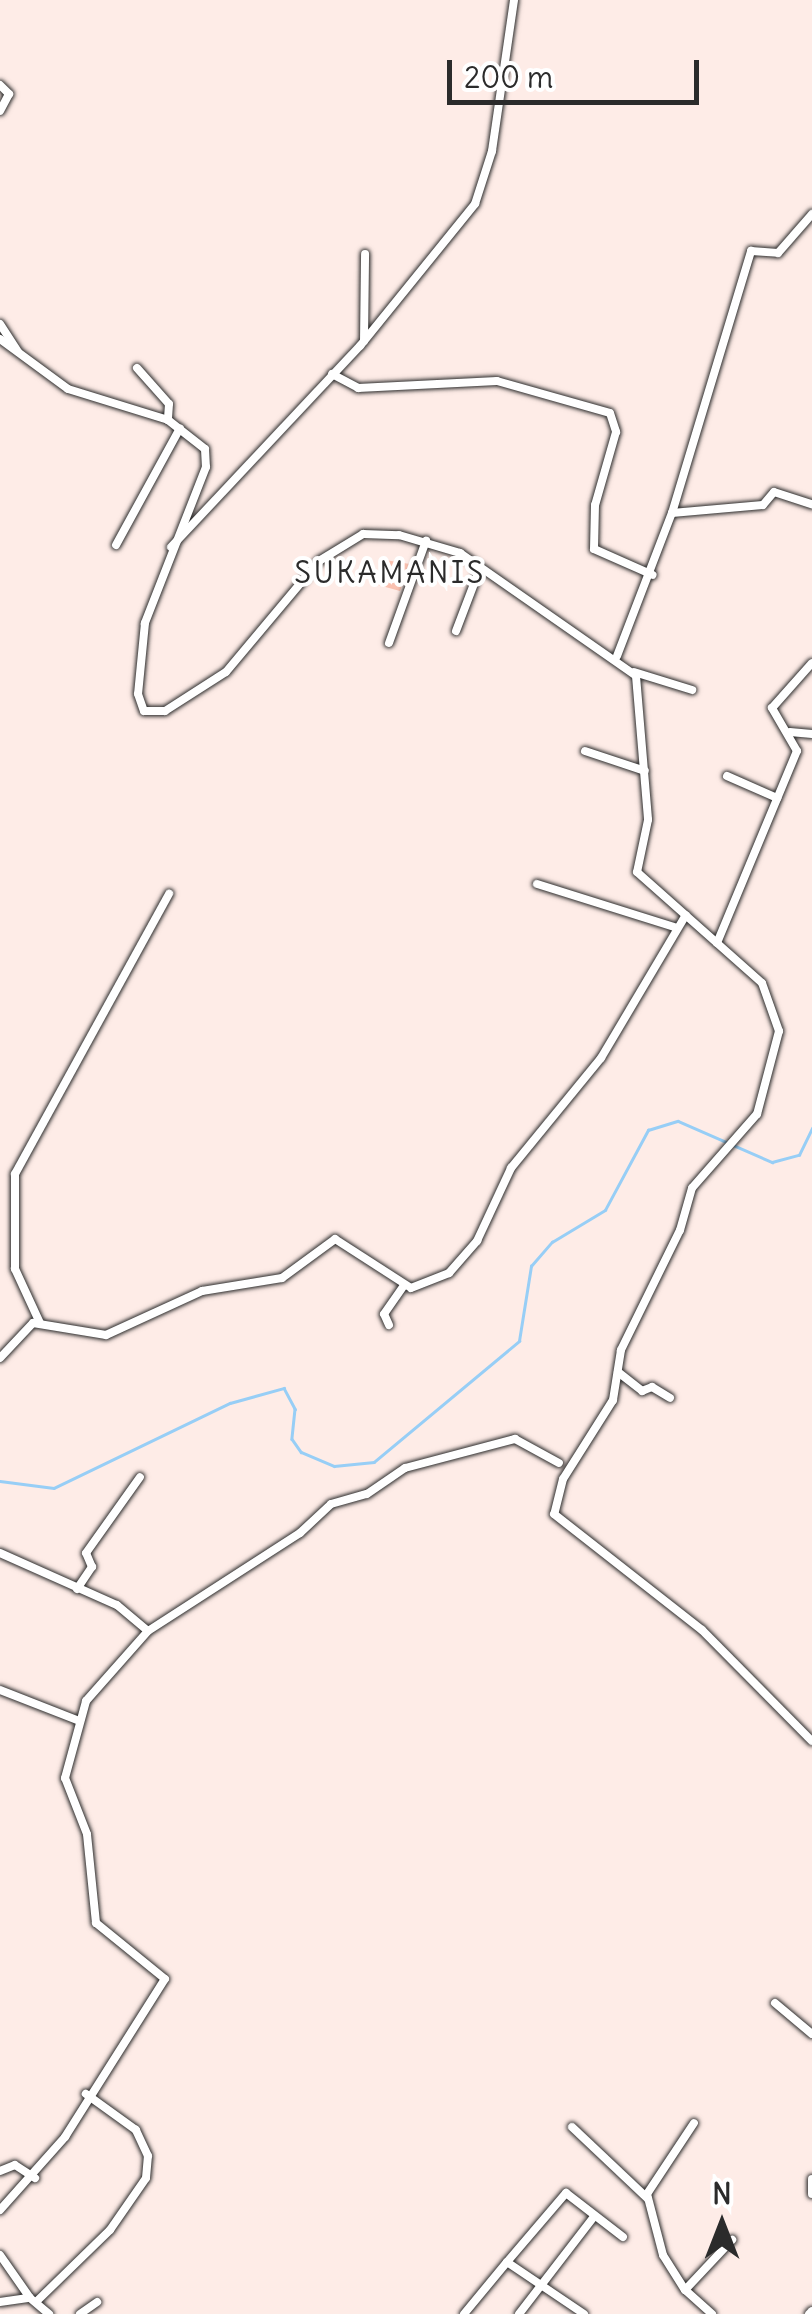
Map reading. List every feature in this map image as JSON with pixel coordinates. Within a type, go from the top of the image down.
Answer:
[{"type":"street","points":[[171,547],[364,340],[475,204],[492,150],[514,0]]},
{"type":"street","points":[[0,85],[9,94],[0,111]]},
{"type":"street","points":[[616,656],[653,575],[751,251],[778,253],[812,214]]},
{"type":"street","points":[[364,340],[365,254]]},
{"type":"street","points":[[0,324],[18,352]]},
{"type":"street","points":[[0,339],[68,389],[168,420],[208,458],[171,547],[140,647],[138,694],[154,714],[226,672],[344,540],[380,533],[426,540],[480,568],[616,656],[634,672],[692,690]]},
{"type":"street","points":[[138,368],[169,404],[168,420]]},
{"type":"street","points":[[332,374],[358,388],[498,382],[610,413],[616,432],[595,505],[594,549],[653,575]]},
{"type":"street","points":[[116,545],[180,428]]},
{"type":"street","points":[[672,512],[763,505],[774,492],[812,504]]},
{"type":"street","points":[[389,643],[426,540]]},
{"type":"street","points":[[456,631],[480,568]]},
{"type":"street","points":[[717,942],[797,751],[790,732],[772,708],[812,663]]},
{"type":"street","points":[[634,672],[648,820],[637,872],[768,992],[778,1019],[775,1060],[756,1114],[692,1188],[618,1372],[613,1400],[563,1479],[554,1514],[702,1630],[812,1741]]},
{"type":"street","points":[[790,732],[812,734]]},
{"type":"street","points":[[585,751],[645,770]]},
{"type":"street","points":[[727,776],[777,798]]},
{"type":"street","points":[[537,884],[674,927]]},
{"type":"street","points":[[40,1323],[15,1270],[12,1184],[169,894]]},
{"type":"street","points":[[40,1323],[106,1335],[202,1291],[282,1278],[335,1239],[404,1285],[431,1284],[477,1242],[511,1168],[572,1102],[674,927],[686,915]]},
{"type":"street","points":[[390,1325],[384,1314],[404,1285]]},
{"type":"street","points":[[0,1358],[40,1323]]},
{"type":"street","points":[[618,1372],[642,1391],[652,1387],[670,1398]]},
{"type":"street","points":[[0,2210],[35,2178],[86,2094],[157,1999],[165,1974],[96,1923],[87,1834],[65,1778],[77,1720],[148,1631],[300,1532],[331,1504],[367,1494],[405,1468],[515,1439],[559,1462]]},
{"type":"street","points":[[78,1589],[92,1566],[86,1554],[140,1477]]},
{"type":"street","points":[[0,1553],[117,1606],[148,1631]]},
{"type":"street","points":[[0,1690],[77,1720]]},
{"type":"street","points":[[775,2003],[812,2034]]},
{"type":"street","points":[[0,2302],[34,2300],[122,2216],[146,2178],[148,2156],[136,2130],[86,2094]]},
{"type":"street","points":[[647,2198],[694,2123]]},
{"type":"street","points":[[572,2127],[647,2198],[663,2255],[685,2290],[712,2314]]},
{"type":"street","points":[[0,2170],[15,2165],[35,2178]]},
{"type":"street","points":[[812,2178],[812,2194]]},
{"type":"street","points":[[464,2314],[566,2193],[593,2218],[623,2237]]},
{"type":"street","points":[[519,2314],[593,2218]]},
{"type":"street","points":[[685,2290],[732,2240]]},
{"type":"street","points":[[0,2255],[49,2314]]},
{"type":"street","points":[[507,2262],[584,2314]]},
{"type":"street","points":[[80,2314],[98,2302]]},
{"type":"building","points":[[385,560],[410,564],[400,591],[378,585]]},
{"type":"waterway","points":[[0,1481],[54,1488],[230,1403],[284,1388],[295,1409],[292,1439],[301,1452],[334,1466],[374,1462],[519,1341],[531,1266],[552,1242],[605,1210],[648,1130],[678,1121],[772,1162],[799,1155],[812,1128]]},
{"type":"district","name":"SUKAMANIS","points":[[390,572]]}]
